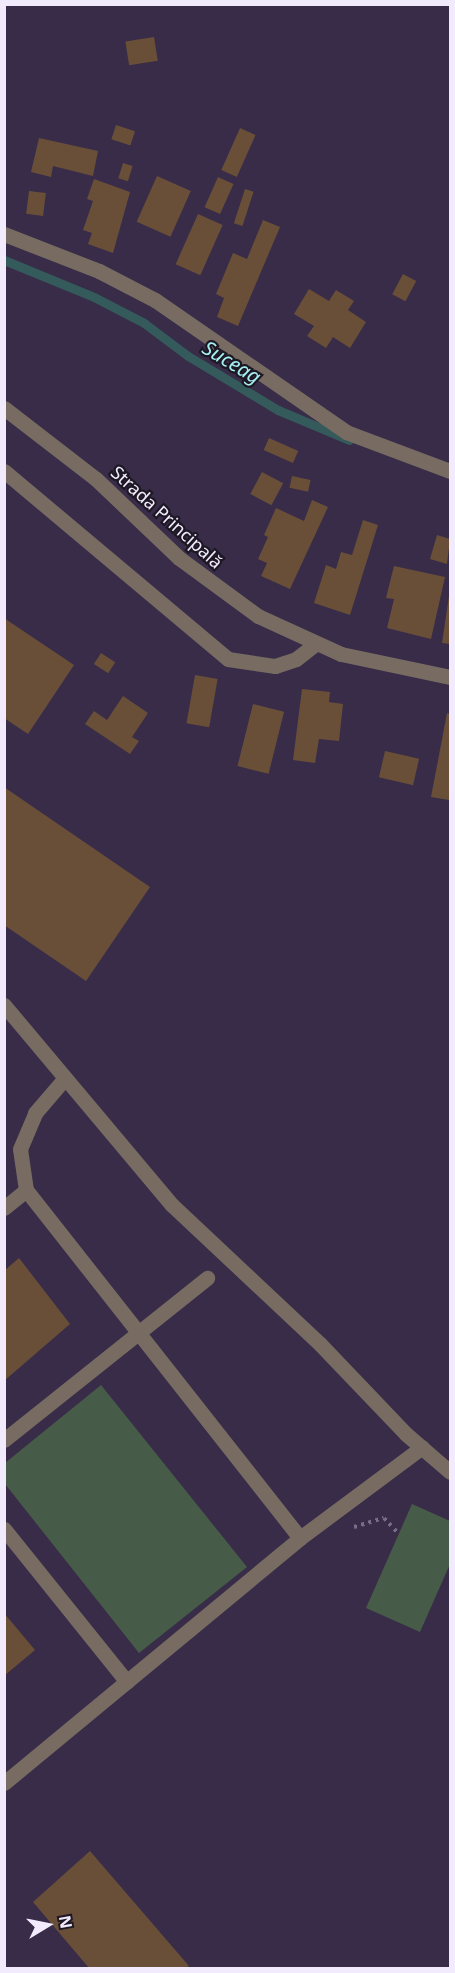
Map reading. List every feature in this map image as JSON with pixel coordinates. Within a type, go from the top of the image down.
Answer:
[{"type":"street","points":[[4,234],[99,271],[155,300],[346,432],[450,471]]},
{"type":"street","name":"Strada Principală","points":[[4,408],[71,457],[204,579],[258,616],[315,645],[374,663],[450,677]]},
{"type":"street","points":[[4,471],[228,659],[275,666],[296,659],[315,645]]},
{"type":"street","points":[[4,1005],[172,1205],[320,1344],[422,1447],[450,1472]]},
{"type":"street","points":[[65,1078],[35,1113],[20,1149],[26,1190],[136,1335],[300,1538]]},
{"type":"street","points":[[4,1208],[26,1190]]},
{"type":"street","points":[[4,1440],[207,1278]]},
{"type":"street","points":[[4,1783],[300,1538],[422,1447]]},
{"type":"street","points":[[4,1528],[127,1682]]},
{"type":"path","points":[[339,1509],[352,1528],[384,1518],[399,1534]]},
{"type":"green space","points":[[101,1385],[247,1567],[139,1653],[5,1484],[5,1463]]},
{"type":"green space","points":[[412,1504],[450,1521],[450,1564],[420,1632],[366,1608]]},
{"type":"building","points":[[154,37],[158,61],[129,65],[125,42]]},
{"type":"building","points":[[116,125],[135,131],[130,145],[111,139]]},
{"type":"building","points":[[240,128],[256,135],[237,177],[221,170]]},
{"type":"building","points":[[39,138],[98,151],[93,176],[53,166],[51,177],[31,172]]},
{"type":"building","points":[[123,163],[133,166],[128,181],[118,178]]},
{"type":"building","points":[[157,176],[191,191],[170,237],[137,222]]},
{"type":"building","points":[[218,177],[234,184],[220,214],[205,207]]},
{"type":"building","points":[[94,179],[130,192],[113,253],[88,244],[92,233],[83,230],[93,201],[87,199]]},
{"type":"building","points":[[245,189],[254,192],[242,226],[234,223]]},
{"type":"building","points":[[29,191],[46,193],[43,216],[26,214]]},
{"type":"building","points":[[198,214],[223,225],[200,275],[176,264]]},
{"type":"building","points":[[263,220],[280,227],[238,326],[217,317],[224,298],[216,294],[233,253],[247,259]]},
{"type":"building","points":[[403,274],[416,281],[405,301],[392,294]]},
{"type":"building","points":[[309,289],[329,301],[336,290],[354,301],[348,310],[366,322],[350,348],[333,337],[326,348],[307,336],[314,326],[294,314]]},
{"type":"building","points":[[269,438],[298,451],[293,463],[264,450]]},
{"type":"building","points":[[262,472],[283,483],[271,505],[250,494]]},
{"type":"building","points":[[292,476],[311,480],[308,492],[290,488]]},
{"type":"building","points":[[312,500],[328,507],[290,589],[261,576],[267,563],[258,559],[268,537],[264,535],[276,508],[304,521]]},
{"type":"building","points":[[363,520],[378,525],[350,615],[314,603],[326,565],[336,569],[341,552],[352,555]]},
{"type":"building","points":[[437,535],[450,539],[447,564],[430,559]]},
{"type":"building","points":[[394,566],[445,577],[431,639],[387,628],[394,599],[386,598]]},
{"type":"building","points":[[450,596],[450,644],[442,643]]},
{"type":"building","points":[[4,618],[74,665],[28,734],[4,718]]},
{"type":"building","points":[[101,653],[115,662],[108,673],[94,664]]},
{"type":"building","points":[[195,675],[218,679],[209,727],[186,723]]},
{"type":"building","points":[[302,689],[330,692],[329,702],[343,704],[339,741],[319,739],[315,763],[293,760]]},
{"type":"building","points":[[123,696],[148,713],[132,737],[139,741],[130,754],[85,724],[94,711],[107,720]]},
{"type":"building","points":[[253,704],[284,712],[269,774],[238,766]]},
{"type":"building","points":[[447,713],[450,714],[449,800],[431,797]]},
{"type":"building","points":[[385,751],[419,759],[413,785],[379,777]]},
{"type":"building","points":[[4,787],[150,887],[86,981],[4,925]]},
{"type":"building","points":[[19,1258],[70,1324],[4,1381],[4,1271]]},
{"type":"building","points":[[4,1613],[35,1650],[4,1676]]},
{"type":"building","points":[[90,1851],[189,1966],[185,1968],[89,1968],[33,1902]]},
{"type":"waterway","name":"Suceag","points":[[4,260],[94,297],[144,323],[188,356],[278,410],[349,440]]}]
